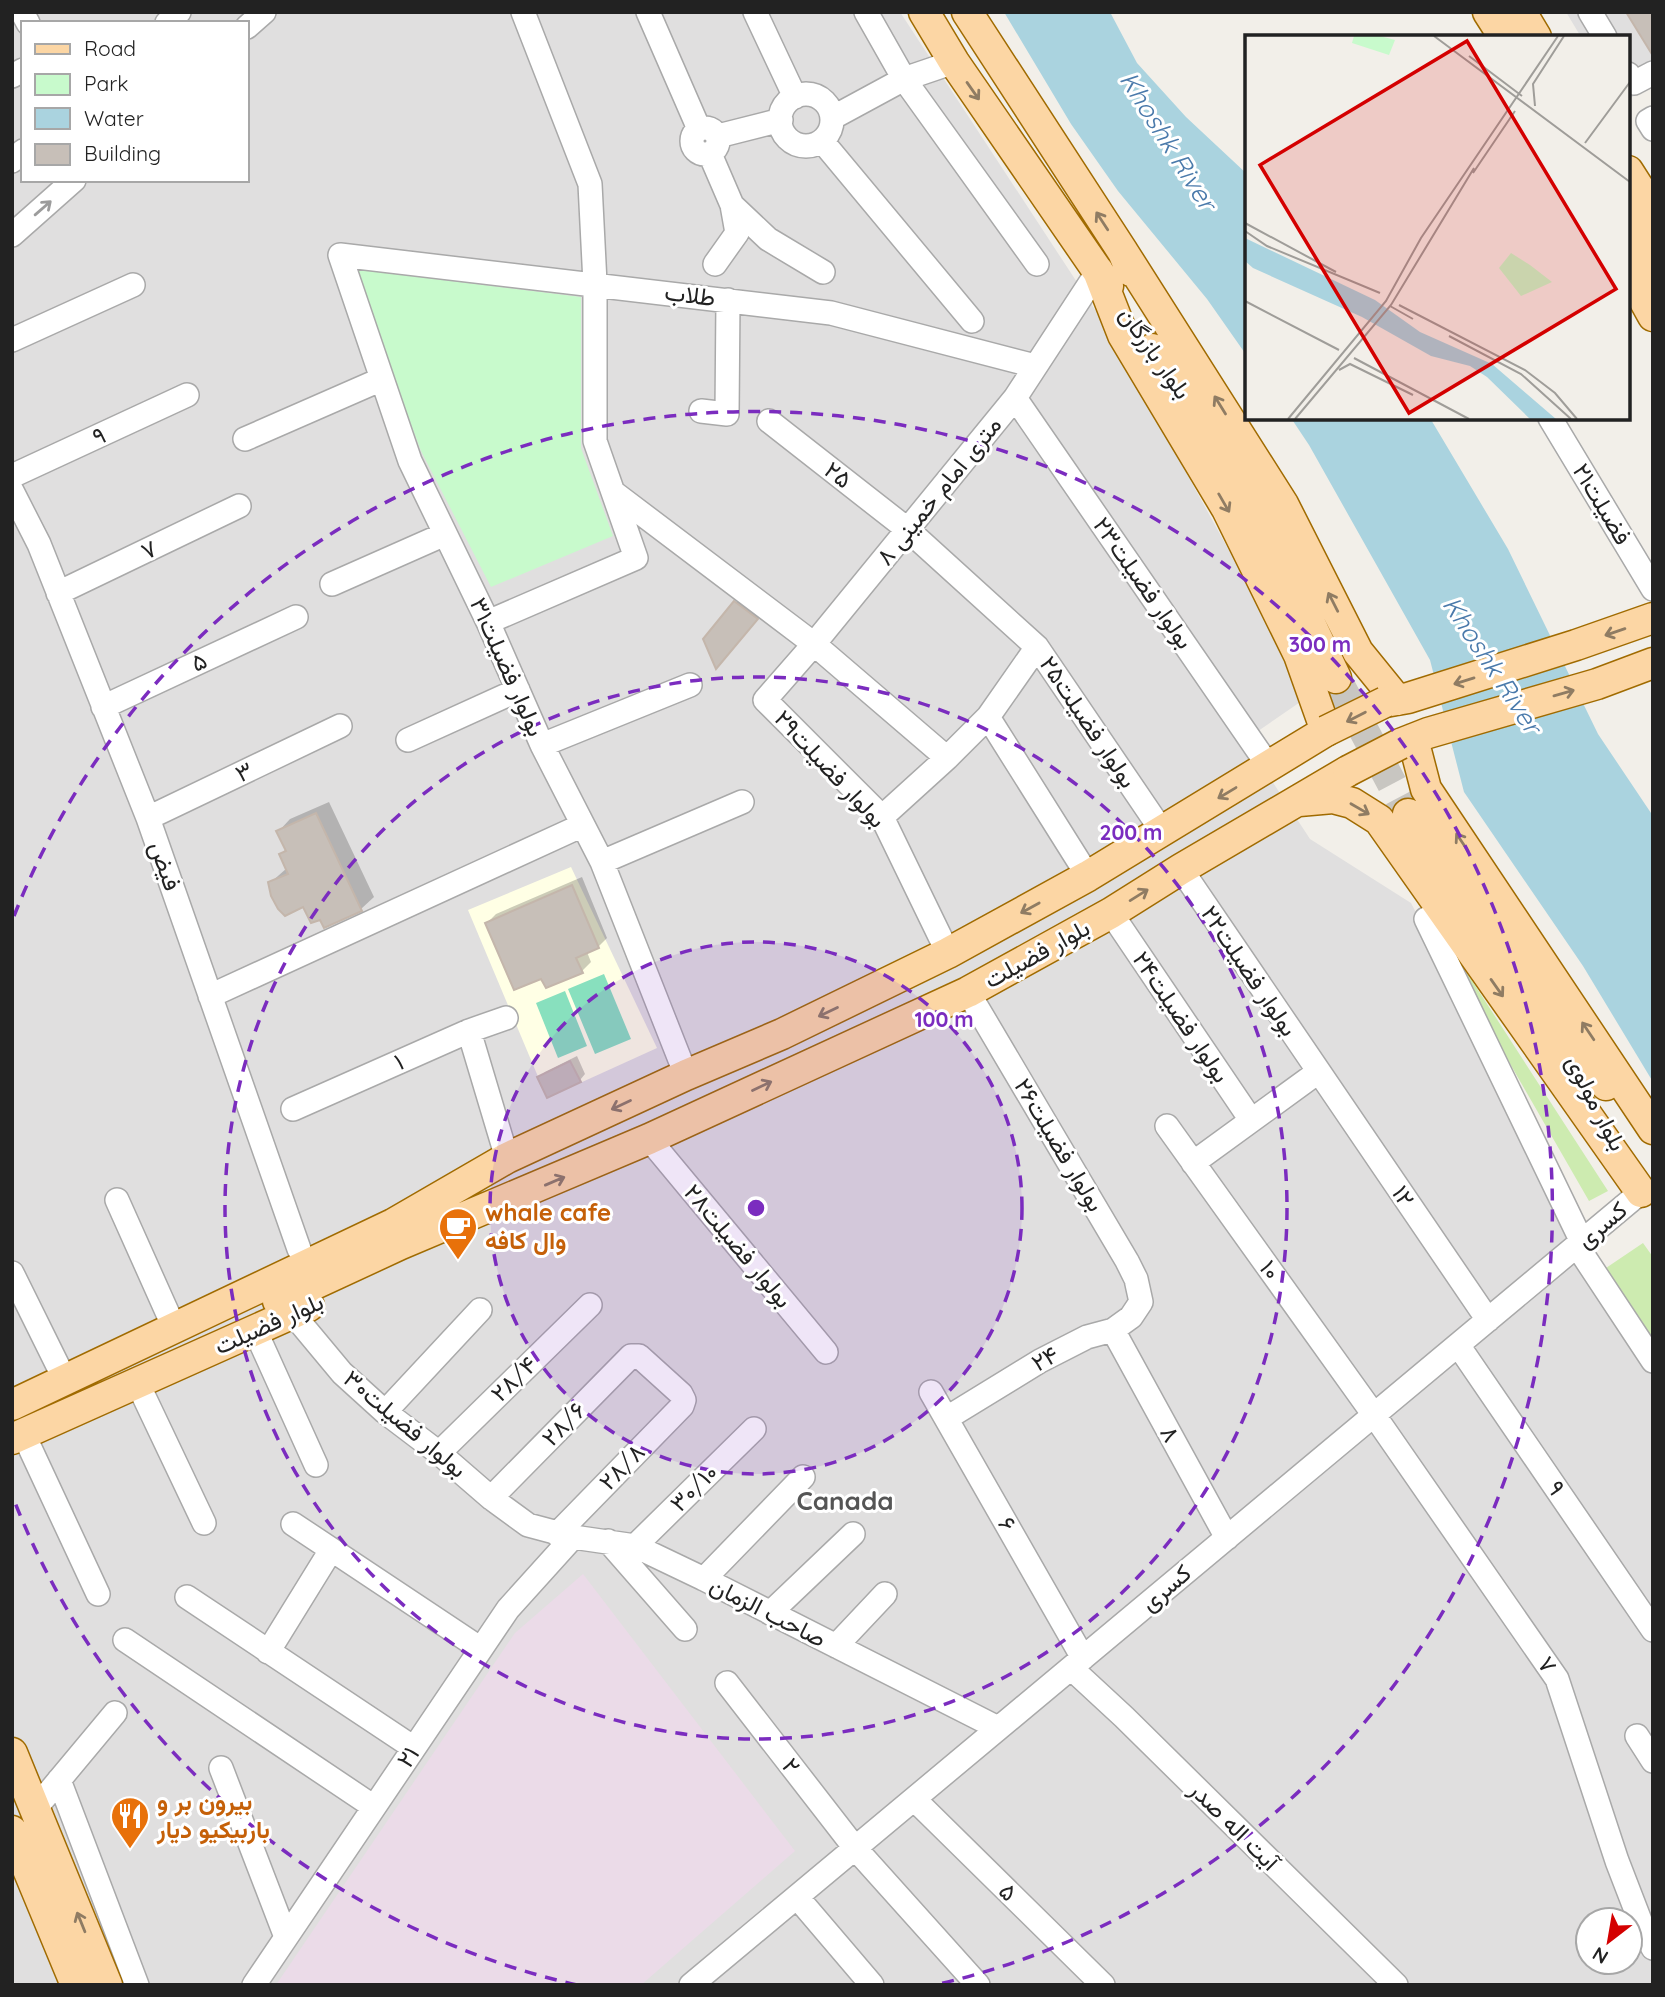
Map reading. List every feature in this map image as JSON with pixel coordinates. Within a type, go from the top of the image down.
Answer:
[{"type":"main road","name":"بلوار بازرگان","points":[[924,12],[954,62],[1198,414]]},
{"type":"main road","name":"بلوار بازرگان","points":[[967,12],[1122,252],[1198,414]]},
{"type":"main road","points":[[1488,12],[1503,35]]},
{"type":"main road","points":[[1521,12],[1535,35]]},
{"type":"main road","points":[[1630,174],[1653,210]]},
{"type":"main road","points":[[1630,209],[1653,247]]},
{"type":"main road","points":[[1630,239],[1653,279]]},
{"type":"main road","points":[[1122,252],[1283,504],[1359,652],[1396,700]]},
{"type":"main road","points":[[1098,271],[1123,335],[1233,521],[1299,655],[1326,731]]},
{"type":"main road","points":[[1630,275],[1653,316]]},
{"type":"main road","points":[[1198,414],[1250,498],[1336,678]]},
{"type":"main road","name":"بلوار فضیلت","points":[[12,1386],[299,1250],[782,1034],[948,953],[1088,876],[1270,768],[1326,731],[1396,700],[1576,645],[1653,618]]},
{"type":"main road","name":"بلوار فضیلت","points":[[16,1432],[255,1331],[407,1261],[520,1196],[968,992],[1111,913],[1295,801],[1348,771],[1414,739],[1597,684],[1653,663]]},
{"type":"main road","points":[[1414,739],[1426,789],[1653,1129]]},
{"type":"main road","points":[[1295,801],[1333,797],[1352,803],[1378,820],[1647,1200]]},
{"type":"main road","points":[[1408,814],[1564,1040]]},
{"type":"main road","points":[[782,1034],[797,1070]]},
{"type":"main road","name":"بلوار مولوی","points":[[1564,1040],[1647,1200]]},
{"type":"main road","name":"بلوار مولوی","points":[[1564,1040],[1653,1138]]},
{"type":"main road","name":"بلوار فضیلت","points":[[16,1432],[397,1234],[507,1158]]},
{"type":"main road","name":"بلوار فضیلت","points":[[12,1405],[397,1234],[520,1196]]},
{"type":"main road","points":[[12,1753],[106,1984]]},
{"type":"main road","points":[[12,1831],[76,1985]]},
{"type":"street","points":[[248,26],[264,12]]},
{"type":"street","points":[[488,622],[636,558],[595,441],[595,283],[590,184],[523,12]]},
{"type":"street","points":[[648,12],[709,140],[732,205],[737,233],[715,264]]},
{"type":"street","points":[[755,12],[795,97]]},
{"type":"street","points":[[866,12],[904,79],[1037,264]]},
{"type":"street","points":[[1590,12],[1604,35]]},
{"type":"street","points":[[832,118],[904,79],[954,62]]},
{"type":"street","points":[[1630,77],[1634,83],[1653,73]]},
{"type":"street","points":[[803,94],[819,98],[830,110],[832,118],[831,127],[822,141],[807,146],[799,145],[786,135],[781,120],[785,106],[803,94]]},
{"type":"street","points":[[1653,118],[1648,121],[1653,129]]},
{"type":"street","points":[[709,140],[781,120]]},
{"type":"street","points":[[822,141],[972,321]]},
{"type":"street","points":[[12,235],[72,182]]},
{"type":"street","points":[[732,205],[768,239],[822,272]]},
{"type":"street","points":[[737,233],[768,239]]},
{"type":"street","name":"طلاب","points":[[340,255],[595,283],[831,313],[1035,366]]},
{"type":"street","name":"بولوار فضیلت۳۱","points":[[340,255],[410,461],[488,622],[542,746],[602,862],[685,1076]]},
{"type":"street","name":"۸ متری امام خمینی","points":[[765,700],[1015,398],[1098,271]]},
{"type":"street","points":[[12,340],[133,285]]},
{"type":"street","points":[[701,411],[727,414],[728,300]]},
{"type":"street","points":[[245,439],[382,379]]},
{"type":"street","name":"۹","points":[[12,476],[187,395]]},
{"type":"street","name":"بولوار فضیلت۲۳","points":[[1015,398],[1270,768]]},
{"type":"street","name":"فضیلت۲۱","points":[[1551,420],[1653,589]]},
{"type":"street","name":"۲۵","points":[[769,421],[907,529],[1037,647]]},
{"type":"street","name":"فیض","points":[[12,491],[39,544],[148,818],[299,1250]]},
{"type":"street","points":[[613,492],[814,644],[947,758]]},
{"type":"street","name":"۷","points":[[58,593],[239,506]]},
{"type":"street","points":[[332,584],[445,534]]},
{"type":"street","name":"۵","points":[[103,707],[296,617]]},
{"type":"street","points":[[882,817],[988,717],[1037,647]]},
{"type":"street","name":"بولوار فضیلت۲۵","points":[[1037,647],[1163,831]]},
{"type":"street","points":[[542,746],[690,685]]},
{"type":"street","points":[[408,740],[519,690]]},
{"type":"street","name":"بولوار فضیلت۲۹","points":[[765,700],[882,817],[948,953]]},
{"type":"street","points":[[988,717],[1088,876]]},
{"type":"street","name":"۳","points":[[148,818],[341,726]]},
{"type":"street","points":[[602,862],[742,802]]},
{"type":"street","points":[[210,996],[583,825]]},
{"type":"street","name":"بولوار فضیلت۲۲","points":[[1181,869],[1318,1073]]},
{"type":"street","name":"بولوار فضیلت۲۴","points":[[1111,913],[1251,1120]]},
{"type":"street","points":[[1426,919],[1579,1244],[1653,1361]]},
{"type":"street","name":"بولوار فضیلت۲۶","points":[[968,992],[1127,1261],[1136,1279],[1141,1303]]},
{"type":"street","name":"۱","points":[[293,1109],[469,1031],[506,1018]]},
{"type":"street","points":[[469,1031],[507,1158]]},
{"type":"street","points":[[1193,1163],[1318,1073]]},
{"type":"street","name":"۱۲","points":[[1318,1073],[1488,1320]]},
{"type":"street","name":"۱۰","points":[[1167,1126],[1374,1415]]},
{"type":"street","name":"بولوار فضیلت۲۸","points":[[649,1139],[827,1352]]},
{"type":"street","points":[[117,1200],[168,1314]]},
{"type":"street","name":"کسری","points":[[691,1985],[1579,1244],[1647,1200]]},
{"type":"street","points":[[12,1273],[58,1366]]},
{"type":"street","name":"۲۴","points":[[947,1418],[1040,1361],[1087,1337],[1112,1330],[1131,1317],[1141,1303]]},
{"type":"street","name":"۲۸/۴","points":[[439,1453],[590,1305]]},
{"type":"street","points":[[385,1412],[480,1310]]},
{"type":"street","name":"بولوار فضیلت۳۰","points":[[292,1313],[342,1373],[385,1412],[528,1525]]},
{"type":"street","name":"۸","points":[[1112,1330],[1227,1538]]},
{"type":"street","points":[[255,1331],[316,1465]]},
{"type":"street","name":"۹","points":[[1458,1345],[1653,1630]]},
{"type":"street","name":"۲۸/۶","points":[[491,1498],[631,1356],[639,1356]]},
{"type":"street","name":"۲۸/۸","points":[[565,1535],[682,1406],[684,1400],[681,1394],[639,1356]]},
{"type":"street","points":[[136,1382],[204,1523]]},
{"type":"street","name":"۶","points":[[931,1392],[1077,1663]]},
{"type":"street","name":"۷","points":[[1374,1415],[1557,1679],[1617,1861],[1653,1948]]},
{"type":"street","name":"۳۰/۱۰","points":[[635,1546],[754,1429]]},
{"type":"street","points":[[16,1432],[98,1594]]},
{"type":"street","points":[[704,1579],[803,1477]]},
{"type":"street","points":[[293,1524],[481,1649]]},
{"type":"street","name":"صاحب الزمان","points":[[528,1525],[565,1535],[635,1546],[998,1728]]},
{"type":"street","points":[[769,1613],[853,1534]]},
{"type":"street","name":"۲۱","points":[[254,1985],[508,1609],[565,1535]]},
{"type":"street","points":[[608,1541],[685,1629]]},
{"type":"street","points":[[268,1652],[331,1550]]},
{"type":"street","points":[[836,1646],[885,1594]]},
{"type":"street","points":[[187,1597],[414,1748]]},
{"type":"street","points":[[125,1640],[374,1807]]},
{"type":"street","name":"آیت اله صدر","points":[[1077,1663],[1124,1717],[1396,1985]]},
{"type":"street","name":"۲","points":[[727,1683],[855,1848],[978,1985]]},
{"type":"street","points":[[35,1809],[115,1713]]},
{"type":"street","points":[[1637,1736],[1653,1761]]},
{"type":"street","points":[[221,1768],[286,1937]]},
{"type":"street","points":[[59,1780],[137,1985]]},
{"type":"street","name":"۵","points":[[914,1799],[1099,1983]]},
{"type":"street","points":[[796,1897],[872,1985]]},
{"type":"shaded area","points":[[12,12],[900,12],[1105,325],[1309,696],[1245,740],[1310,839],[1411,903],[1653,1369],[1653,1985],[12,1985]]},
{"type":"shaded area","points":[[1566,12],[1653,12],[1653,86],[1630,98],[1630,35],[1580,35]]},
{"type":"shaded area","points":[[571,867],[657,1048],[547,1098],[468,910]]},
{"type":"shaded area","points":[[583,1574],[795,1851],[641,1985],[276,1985],[515,1633]]},
{"type":"green space","points":[[353,269],[581,297],[581,448],[613,536],[491,587],[421,451]]},
{"type":"green space","points":[[1467,973],[1608,1191],[1589,1201],[1459,975]]},
{"type":"green space","points":[[604,974],[631,1039],[595,1054],[568,989]]},
{"type":"green space","points":[[565,991],[587,1046],[558,1058],[536,1003]]},
{"type":"green space","points":[[1643,1243],[1653,1257],[1653,1341],[1603,1270]]},
{"type":"water","name":"Khoshk River","points":[[1004,12],[1110,12],[1137,63],[1186,117],[1245,172],[1245,353],[1207,299],[1118,191],[1071,124]]},
{"type":"water","name":"Khoshk River","points":[[1292,420],[1431,420],[1508,549],[1598,734],[1653,816],[1653,1082],[1583,966],[1464,792],[1430,660]]},
{"type":"building","points":[[1626,12],[1653,12],[1653,56]]},
{"type":"building","points":[[734,601],[758,619],[716,669],[703,639]]},
{"type":"building","points":[[316,813],[362,911],[324,928],[320,920],[311,923],[303,907],[285,916],[271,896],[268,882],[288,874],[279,854],[286,851],[276,831]]},
{"type":"building","points":[[572,885],[599,948],[576,958],[583,973],[546,988],[541,979],[514,990],[485,923]]},
{"type":"building","points":[[570,1061],[581,1082],[547,1098],[537,1077]]},
{"type":"tunnel","points":[[1336,678],[1408,814]]},
{"type":"place","name":"whale cafe وال کافه","points":[[458,1261]]},
{"type":"place","name":"بیرون بر و باربیکیو دیار","points":[[130,1850]]},
{"type":"district","name":"Canada","points":[[845,1501]]}]
